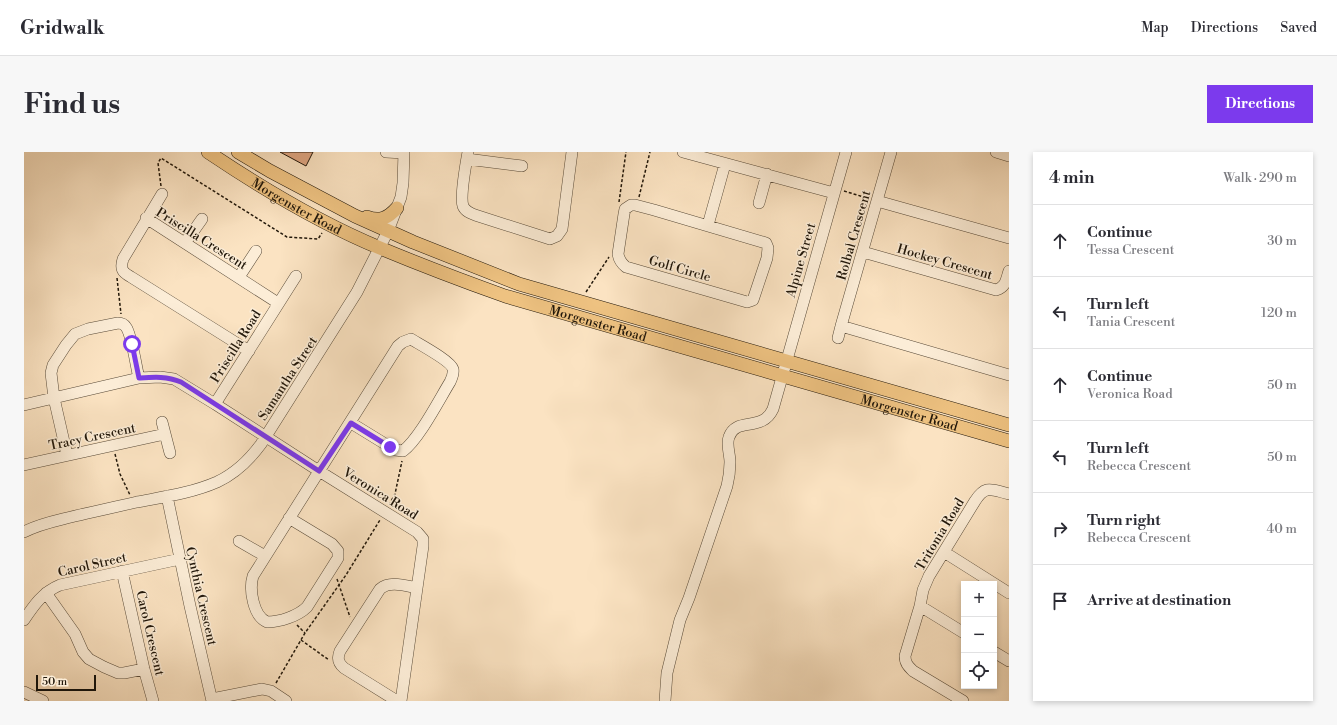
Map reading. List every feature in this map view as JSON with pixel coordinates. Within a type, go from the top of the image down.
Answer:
[{"type":"main road","name":"Morgenster Road","points":[[208,152],[327,223],[379,248],[460,280],[505,296],[1009,441]]},
{"type":"main road","name":"Morgenster Road","points":[[238,152],[340,209],[463,263],[519,284],[1009,425]]},
{"type":"main road","points":[[340,209],[347,209],[371,219],[377,219],[386,218],[397,208]]},
{"type":"street","points":[[386,152],[404,152]]},
{"type":"street","name":"Samantha Street","points":[[24,532],[34,527],[49,523],[201,487],[224,478],[247,460],[258,448],[358,292],[388,231],[397,208],[402,191],[404,152]]},
{"type":"street","points":[[522,166],[467,155],[462,201],[465,209],[475,215],[550,239],[558,236],[562,229],[572,152]]},
{"type":"street","points":[[683,152],[839,192]]},
{"type":"street","name":"Alpine Street","points":[[665,701],[667,673],[680,620],[689,598],[730,474],[728,438],[736,427],[744,424],[759,423],[764,421],[771,414],[839,192],[846,152]]},
{"type":"street","name":"Rolbal Crescent","points":[[838,338],[863,252],[876,200],[891,152]]},
{"type":"street","points":[[996,152],[1009,156]]},
{"type":"street","points":[[708,225],[725,164]]},
{"type":"street","points":[[759,204],[767,174]]},
{"type":"street","points":[[146,218],[162,194]]},
{"type":"street","points":[[876,200],[1009,238]]},
{"type":"street","points":[[619,250],[625,209],[631,205],[637,205]]},
{"type":"street","name":"Golf Circle","points":[[619,250],[619,260],[626,267],[747,302],[752,301],[754,297],[767,258],[768,245],[758,240],[637,205]]},
{"type":"street","name":"Priscilla Crescent","points":[[122,270],[121,265],[123,259],[146,218],[278,303]]},
{"type":"street","points":[[185,243],[202,219]]},
{"type":"street","points":[[239,278],[256,251]]},
{"type":"street","name":"Hockey Crescent","points":[[863,252],[996,290],[1002,288],[1005,284],[1009,271]]},
{"type":"street","points":[[122,270],[249,351]]},
{"type":"street","name":"Priscilla Road","points":[[215,404],[296,276]]},
{"type":"street","points":[[67,455],[54,398],[51,373],[58,356],[69,342],[81,331],[118,323],[126,326],[130,334],[139,378]]},
{"type":"street","points":[[841,326],[1009,375]]},
{"type":"street","points":[[290,518],[335,547],[339,554],[333,568],[307,607],[302,612],[294,616],[270,622],[264,621],[259,616],[255,606],[250,584],[253,576],[319,471],[351,423],[398,346],[411,339],[451,365],[453,376],[450,382],[409,446],[403,451],[390,447],[351,423]]},
{"type":"street","name":"Veronica Road","points":[[24,405],[139,378],[160,377],[174,380],[215,404],[416,532],[423,540],[401,701]]},
{"type":"street","points":[[162,422],[170,453]]},
{"type":"street","name":"Tracy Crescent","points":[[24,465],[165,434]]},
{"type":"street","name":"Tritonia Road","points":[[963,701],[913,671],[907,666],[905,656],[920,606],[923,590],[929,576],[975,501],[984,490],[989,489],[1009,494]]},
{"type":"street","name":"Cynthia Crescent","points":[[167,496],[212,700]]},
{"type":"street","points":[[239,541],[265,556]]},
{"type":"street","points":[[944,552],[1008,589]]},
{"type":"street","name":"Carol Street","points":[[24,620],[37,601],[46,593],[60,585],[180,560]]},
{"type":"street","name":"Carol Crescent","points":[[122,571],[144,669],[153,701]]},
{"type":"street","points":[[397,701],[340,665],[338,656],[380,589],[384,586],[392,584],[417,588]]},
{"type":"street","points":[[46,593],[75,634],[83,652],[89,658],[99,665],[118,673],[144,669]]},
{"type":"street","points":[[920,606],[961,631]]},
{"type":"street","points":[[996,653],[1009,661]]},
{"type":"street","points":[[212,700],[262,689],[271,691],[286,701]]},
{"type":"street","points":[[24,692],[42,701]]},
{"type":"path","points":[[625,209],[619,204],[626,152]]},
{"type":"path","points":[[637,205],[650,152]]},
{"type":"path","points":[[162,194],[158,163],[161,158],[287,237],[318,238],[323,230]]},
{"type":"path","points":[[839,192],[876,200]]},
{"type":"path","points":[[584,294],[609,258],[619,250]]},
{"type":"path","points":[[118,323],[121,313],[117,277],[122,270]]},
{"type":"path","points":[[113,446],[120,474],[133,503]]},
{"type":"path","points":[[271,691],[305,633],[346,575],[395,494],[402,461],[400,451]]},
{"type":"path","points":[[333,568],[353,625],[356,627]]},
{"type":"path","points":[[294,616],[295,622],[305,633]]},
{"type":"path","points":[[301,640],[331,661],[339,660]]},
{"type":"building","points":[[280,152],[313,152],[306,166]]},
{"type":"route","points":[[132,344],[139,378],[160,377],[181,382],[319,471],[351,423],[390,447]]}]
